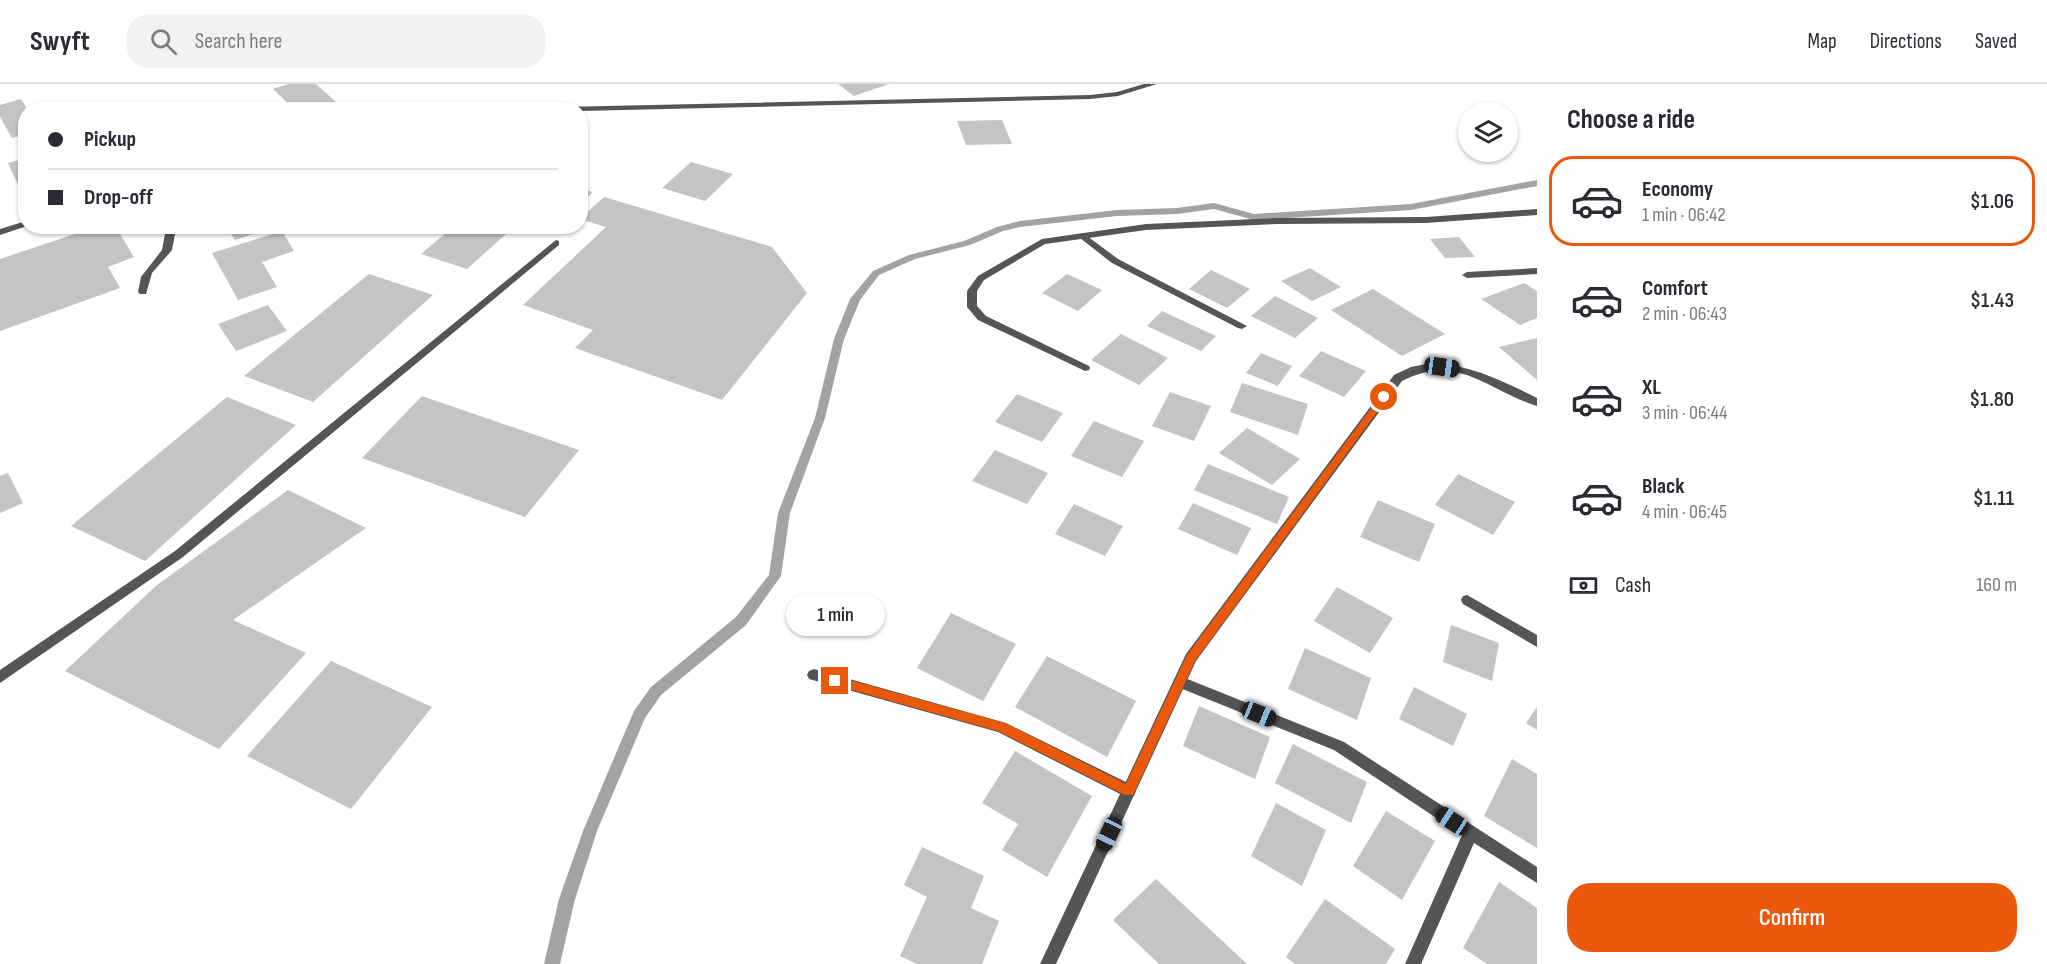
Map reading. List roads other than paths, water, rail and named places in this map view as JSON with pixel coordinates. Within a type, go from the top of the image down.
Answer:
[{"type":"street","points":[[588,108],[1090,97],[1118,94],[1153,84]]},
{"type":"street","points":[[1085,368],[982,318],[972,307],[972,291],[981,278],[1042,242],[1146,227],[1278,221],[1426,220],[1537,212]]},
{"type":"street","points":[[0,232],[18,226]]},
{"type":"street","points":[[143,292],[143,280],[167,249],[170,234]]},
{"type":"street","points":[[1083,236],[1115,261],[1242,326]]},
{"type":"street","points":[[0,677],[179,554],[556,243]]},
{"type":"street","points":[[1467,275],[1537,271]]},
{"type":"street","points":[[1048,964],[1191,658],[1398,378],[1409,371],[1423,368],[1461,370],[1485,378],[1537,402]]},
{"type":"street","points":[[1467,600],[1537,642]]},
{"type":"street","points":[[814,675],[1001,727],[1129,791]]},
{"type":"street","points":[[1180,682],[1339,746],[1537,876]]},
{"type":"street","points":[[1413,964],[1472,833]]},
{"type":"waterway","points":[[552,964],[567,899],[590,831],[639,715],[656,691],[741,621],[775,576],[784,513],[820,418],[839,339],[855,299],[876,273],[912,257],[967,243],[1000,229],[1020,224],[1117,213],[1177,211],[1214,206],[1254,217],[1411,207],[1537,183]]}]
